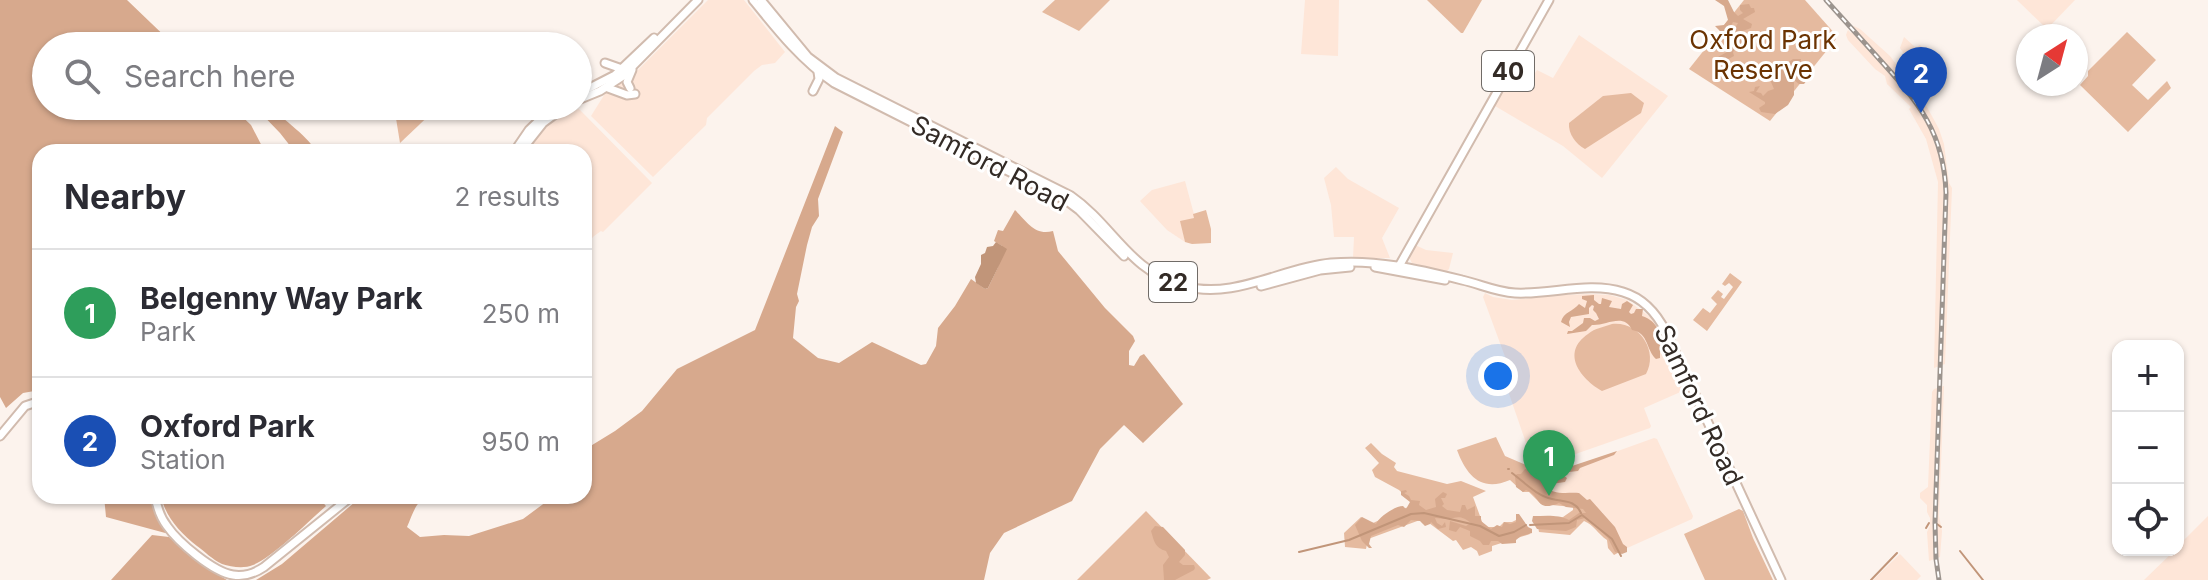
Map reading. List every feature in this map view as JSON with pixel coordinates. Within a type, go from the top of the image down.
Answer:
[{"type":"main road","points":[[592,87],[622,69],[692,0]]},
{"type":"main road","points":[[592,94],[618,80],[635,65],[698,0]]},
{"type":"main road","name":"Samford Road","points":[[753,0],[789,44],[818,72],[845,90],[1067,201],[1133,265],[1175,288],[1197,293],[1230,294],[1324,269],[1398,267]]},
{"type":"main road","name":"Samford Road","points":[[761,0],[808,57],[827,72],[1067,193],[1084,206],[1134,260],[1167,280],[1192,288],[1218,290],[1329,263],[1398,267],[1467,285],[1516,293],[1614,290],[1636,297],[1650,308],[1670,339],[1781,580]]},
{"type":"main road","name":"40","points":[[1398,267],[1549,0]]},
{"type":"main road","points":[[605,63],[622,69]]},
{"type":"main road","points":[[605,88],[610,87],[627,95],[632,91],[628,79],[635,65]]},
{"type":"main road","points":[[813,91],[819,80],[818,72]]},
{"type":"main road","points":[[519,144],[539,120]]},
{"type":"main road","points":[[526,144],[547,120]]},
{"type":"main road","points":[[0,436],[25,406],[32,404]]},
{"type":"main road","points":[[157,504],[171,531],[226,576],[255,572]]},
{"type":"main road","points":[[249,580],[342,504]]},
{"type":"shaded area","points":[[0,0],[127,0],[160,32],[32,32],[32,120],[246,120],[261,144],[32,144],[32,391],[23,393],[6,408],[0,397]]},
{"type":"shaded area","points":[[708,0],[744,0],[785,52],[775,63],[762,65],[754,71],[707,118],[706,125],[653,177],[592,117],[606,92],[626,77],[631,77]]},
{"type":"shaded area","points":[[1305,0],[1339,0],[1338,56],[1301,54]]},
{"type":"shaded area","points":[[1715,0],[1728,0],[1738,16],[1743,13],[1740,5],[1749,4],[1755,12],[1743,19],[1752,24],[1751,28],[1737,33],[1738,36],[1748,36],[1747,44],[1738,46],[1733,52],[1734,56],[1721,63],[1718,57],[1727,52],[1729,39],[1738,23],[1733,22],[1729,30],[1722,33],[1715,26],[1724,25],[1728,20],[1724,6]]},
{"type":"shaded area","points":[[2017,0],[2075,0],[2052,24],[2042,24]]},
{"type":"shaded area","points":[[1854,26],[1890,56],[1920,102],[1927,107],[1944,144],[1952,188],[1945,364],[1934,368],[1938,182],[1926,139],[1909,109],[1911,107],[1848,40],[1847,32],[1855,30]]},
{"type":"shaded area","points":[[1579,35],[1668,96],[1602,178],[1563,146],[1495,106],[1519,64],[1553,78]]},
{"type":"shaded area","points":[[1904,37],[1916,48],[1920,45],[1930,55],[1925,63],[1930,71],[1936,66],[1946,77],[1931,93],[1900,48]]},
{"type":"shaded area","points":[[1793,59],[1801,59],[1800,65],[1808,66],[1807,80],[1799,84],[1794,80],[1794,95],[1788,105],[1775,114],[1761,112],[1759,108],[1765,102],[1749,92],[1760,86],[1756,92],[1763,96],[1774,89],[1771,76]]},
{"type":"shaded area","points":[[267,120],[285,120],[310,144],[289,144]]},
{"type":"shaded area","points":[[556,120],[590,120],[652,183],[603,232],[592,238],[592,144],[532,144]]},
{"type":"shaded area","points":[[835,126],[843,132],[818,199],[819,216],[807,245],[797,294],[799,301],[793,338],[818,358],[839,363],[872,342],[921,365],[926,364],[936,346],[938,328],[971,279],[988,288],[998,267],[1002,246],[994,241],[998,230],[1003,231],[1015,210],[1036,230],[1053,231],[1058,251],[1105,308],[1133,336],[1135,341],[1129,351],[1129,365],[1134,366],[1144,354],[1183,404],[1143,443],[1124,425],[1100,449],[1072,501],[1004,533],[990,553],[984,580],[256,580],[282,564],[353,504],[418,504],[407,527],[420,537],[469,536],[523,519],[543,504],[592,504],[592,445],[642,411],[677,369],[755,330]]},
{"type":"shaded area","points":[[1336,167],[1348,179],[1399,208],[1382,238],[1390,258],[1353,258],[1354,237],[1334,237],[1324,178]]},
{"type":"shaded area","points":[[1185,181],[1195,218],[1181,222],[1185,242],[1167,230],[1140,201],[1152,190]]},
{"type":"shaded area","points":[[996,242],[1007,249],[985,289],[976,283],[975,277],[981,255]]},
{"type":"shaded area","points":[[1415,245],[1426,250],[1453,253],[1449,269],[1446,272],[1412,263],[1409,257]]},
{"type":"shaded area","points":[[1485,293],[1512,300],[1592,294],[1627,300],[1653,319],[1686,388],[1644,408],[1650,428],[1544,465],[1536,447],[1527,446],[1506,385],[1514,381],[1483,297]]},
{"type":"shaded area","points":[[1594,295],[1594,300],[1599,304],[1602,298],[1612,301],[1609,307],[1621,309],[1627,301],[1633,305],[1631,314],[1636,309],[1643,309],[1642,316],[1655,325],[1666,348],[1660,352],[1660,358],[1656,359],[1642,335],[1624,322],[1592,325],[1586,331],[1567,334],[1583,323],[1584,318],[1599,319],[1592,305],[1589,314],[1571,317],[1570,327],[1561,322],[1579,304],[1585,308],[1587,301],[1582,296]]},
{"type":"shaded area","points":[[1944,386],[1940,557],[1929,561],[1927,532],[1930,518],[1920,493],[1928,487],[1932,392]]},
{"type":"shaded area","points":[[1654,438],[1692,519],[1625,549],[1602,512],[1545,493],[1540,479]]},
{"type":"shaded area","points":[[1617,451],[1578,471],[1560,473],[1567,478],[1565,482],[1544,485],[1556,492],[1579,493],[1590,499],[1615,527],[1627,552],[1615,552],[1608,538],[1585,518],[1577,520],[1576,527],[1566,531],[1537,529],[1532,521],[1533,516],[1556,516],[1569,520],[1579,513],[1586,513],[1583,509],[1559,503],[1542,505],[1531,493],[1516,487],[1517,474],[1525,469],[1542,476]]},
{"type":"shaded area","points":[[1406,490],[1404,493],[1411,500],[1420,501],[1419,505],[1426,510],[1436,507],[1435,499],[1443,492],[1447,494],[1441,498],[1442,506],[1447,510],[1460,512],[1462,505],[1467,510],[1475,506],[1475,516],[1481,516],[1481,521],[1491,529],[1497,525],[1502,527],[1504,522],[1516,522],[1516,514],[1519,514],[1532,533],[1521,536],[1516,543],[1491,541],[1489,545],[1483,545],[1470,536],[1470,531],[1460,527],[1456,532],[1449,530],[1450,521],[1466,526],[1471,523],[1464,518],[1435,518],[1442,526],[1445,522],[1446,527],[1438,529],[1431,522],[1425,526],[1420,521],[1411,520],[1404,527],[1398,525],[1371,536],[1369,544],[1372,548],[1369,548],[1355,525],[1362,517],[1376,524],[1400,506],[1406,509],[1410,502],[1401,495],[1401,491]]},
{"type":"shaded area","points":[[105,504],[154,504],[158,518],[169,534],[106,517]]},
{"type":"shaded area","points":[[164,504],[326,506],[270,555],[246,567],[219,562],[185,536]]},
{"type":"shaded area","points":[[2208,516],[2208,580],[2144,580],[2169,556],[2184,556],[2184,540]]},
{"type":"shaded area","points":[[1155,526],[1163,527],[1185,550],[1179,562],[1194,565],[1194,570],[1175,580],[1164,580],[1163,565],[1169,557],[1154,541],[1151,531]]},
{"type":"shaded area","points":[[152,535],[169,537],[227,580],[111,580]]},
{"type":"shaded area","points":[[1900,554],[1921,576],[1917,580],[1873,580]]},
{"type":"green space","points":[[1055,0],[1110,0],[1079,31],[1042,12]]},
{"type":"green space","points":[[1427,0],[1482,0],[1461,33]]},
{"type":"green space","name":"Oxford Park Reserve","points":[[1744,0],[1805,0],[1836,35],[1836,39],[1770,121],[1689,69]]},
{"type":"green space","points":[[2127,32],[2156,60],[2132,85],[2148,100],[2167,81],[2171,88],[2128,132],[2088,93],[2088,71]]},
{"type":"green space","points":[[1631,93],[1644,103],[1641,113],[1585,149],[1576,141],[1569,123],[1603,96]]},
{"type":"green space","points":[[396,120],[424,120],[400,143]]},
{"type":"green space","points":[[1206,210],[1211,243],[1185,242],[1180,221],[1194,218],[1193,214]]},
{"type":"green space","points":[[1730,273],[1742,282],[1707,331],[1693,320],[1703,308],[1710,313],[1717,304],[1711,298],[1718,290],[1724,299],[1733,287],[1729,283],[1725,286],[1722,284]]},
{"type":"green space","points":[[1612,324],[1622,324],[1638,332],[1648,347],[1649,365],[1646,374],[1602,391],[1581,373],[1575,349],[1591,332]]},
{"type":"green space","points":[[1496,437],[1505,456],[1535,469],[1545,492],[1585,500],[1625,549],[1614,555],[1608,548],[1607,540],[1584,521],[1570,535],[1539,532],[1538,527],[1563,517],[1573,507],[1541,504],[1510,480],[1491,484],[1471,475],[1457,450]]},
{"type":"green space","points":[[1371,443],[1396,463],[1394,467],[1397,471],[1447,484],[1461,481],[1486,491],[1473,497],[1484,527],[1499,527],[1504,522],[1520,518],[1530,534],[1492,546],[1492,551],[1479,556],[1471,547],[1463,550],[1456,540],[1420,520],[1368,539],[1366,549],[1345,547],[1344,533],[1361,517],[1371,524],[1416,506],[1399,490],[1375,477],[1372,470],[1379,463],[1365,448]]},
{"type":"green space","points":[[1739,509],[1743,511],[1773,580],[1705,580],[1684,534]]},
{"type":"green space","points":[[1146,511],[1211,578],[1077,580]]},
{"type":"waterway","points":[[1512,473],[1541,495],[1573,504],[1581,513]]},
{"type":"waterway","points":[[1299,552],[1349,540],[1411,514],[1424,513],[1480,526],[1499,536],[1526,525]]},
{"type":"waterway","points":[[1530,525],[1569,523],[1582,515],[1612,539],[1621,556]]},
{"type":"waterway","points":[[1926,528],[1929,523]]},
{"type":"waterway","points":[[1937,524],[1941,527]]},
{"type":"waterway","points":[[1960,551],[1983,580]]},
{"type":"waterway","points":[[1871,580],[1897,553]]},
{"type":"railway","points":[[1826,0],[1918,105],[1935,136],[1944,172],[1946,193],[1935,523],[1939,580]]},
{"type":"place","name":"Oxford Park","points":[[1921,113]]},
{"type":"place","name":"Belgenny Way Park","points":[[1549,496]]}]
